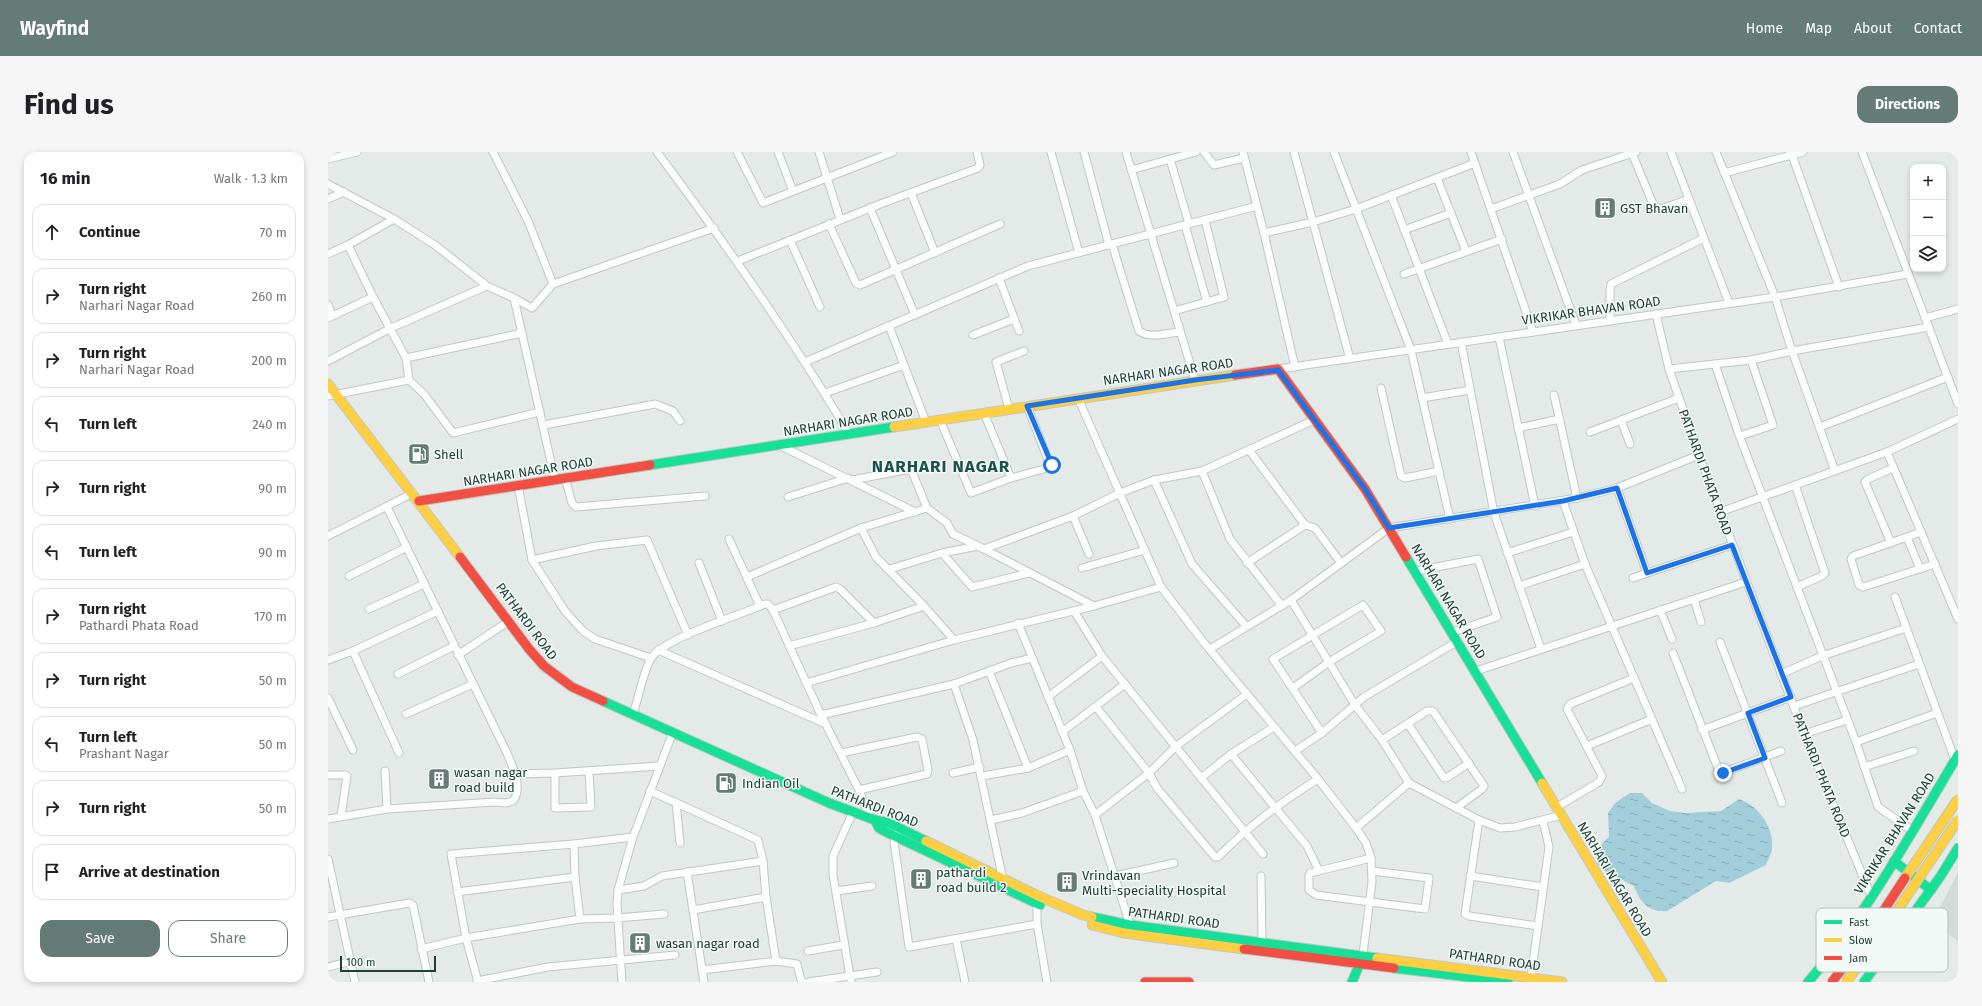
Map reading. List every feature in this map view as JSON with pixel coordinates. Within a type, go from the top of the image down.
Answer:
[{"type":"main road","name":"NARHARI NAGAR ROAD","points":[[419,501],[1195,380],[1278,370],[1365,489],[1416,571],[1662,982]]},
{"type":"main road","name":"PATHARDI ROAD","points":[[328,384],[332,395],[413,493],[535,658],[552,674],[572,687],[853,812],[889,823],[1003,878],[1038,900],[1083,915],[1131,929],[1363,954],[1562,982]]},
{"type":"main road","name":"VIKRIKAR BHAVAN ROAD","points":[[1863,908],[1913,831],[1956,758]]},
{"type":"main road","points":[[1886,908],[1958,799]]},
{"type":"main road","points":[[873,819],[879,828],[895,837],[1002,888],[1038,900]]},
{"type":"main road","points":[[1899,908],[1958,820]]},
{"type":"main road","points":[[1918,908],[1958,848]]},
{"type":"main road","points":[[1894,861],[1931,890]]},
{"type":"main road","points":[[1131,929],[1240,949],[1508,982]]},
{"type":"main road","points":[[1352,982],[1363,954]]},
{"type":"main road","name":"VIKRIKAR BHAVAN ROAD","points":[[1808,982],[1817,972]]},
{"type":"main road","points":[[1832,982],[1840,972]]},
{"type":"main road","points":[[1846,982],[1854,972]]},
{"type":"main road","points":[[1864,982],[1871,972]]},
{"type":"main road","points":[[1144,982],[1189,982]]},
{"type":"street","points":[[328,160],[357,152]]},
{"type":"street","points":[[493,152],[528,220],[554,284]]},
{"type":"street","points":[[657,152],[738,261],[825,393],[849,434]]},
{"type":"street","points":[[737,152],[763,203],[827,178],[873,155],[893,152]]},
{"type":"street","points":[[778,152],[792,191]]},
{"type":"street","points":[[819,152],[840,219]]},
{"type":"street","points":[[738,261],[840,219],[978,168],[980,165],[977,152]]},
{"type":"street","points":[[1051,152],[1079,253]]},
{"type":"street","points":[[1084,152],[1111,245],[1139,331],[1153,335],[1180,332]]},
{"type":"street","points":[[1126,152],[1195,380]]},
{"type":"street","points":[[1131,170],[1196,152]]},
{"type":"street","points":[[1204,152],[1214,165],[1244,155],[1295,367]]},
{"type":"street","points":[[1294,152],[1350,359]]},
{"type":"street","points":[[1334,152],[1411,350],[1450,519]]},
{"type":"street","points":[[1471,152],[1502,238],[1533,332]]},
{"type":"street","points":[[1513,152],[1576,325]]},
{"type":"street","points":[[1671,152],[1729,303]]},
{"type":"street","points":[[1716,152],[1774,297],[1835,471]]},
{"type":"street","points":[[1724,173],[1803,152]]},
{"type":"street","points":[[1862,152],[1958,404]]},
{"type":"street","points":[[1491,209],[1560,184],[1582,170],[1634,153],[1655,209],[1658,210],[1689,199]]},
{"type":"street","points":[[1791,154],[1838,287]]},
{"type":"street","points":[[1170,159],[1207,302]]},
{"type":"street","points":[[1264,234],[1313,222],[1356,209],[1475,163]]},
{"type":"street","points":[[1437,178],[1466,252]]},
{"type":"street","points":[[328,184],[394,219],[435,245],[488,286],[532,308],[554,284],[714,228]]},
{"type":"street","points":[[328,199],[344,192]]},
{"type":"street","points":[[911,193],[935,253]]},
{"type":"street","points":[[1391,195],[1448,344]]},
{"type":"street","points":[[805,362],[1032,264],[1111,245],[1257,206]]},
{"type":"street","points":[[870,208],[915,315]]},
{"type":"street","points":[[1404,230],[1450,213]]},
{"type":"street","points":[[328,254],[348,245],[394,219]]},
{"type":"street","points":[[1174,311],[1222,299],[1225,295],[1205,220]]},
{"type":"street","points":[[829,224],[857,284],[862,285],[1000,224]]},
{"type":"street","points":[[1404,274],[1502,238]]},
{"type":"street","points":[[1610,320],[1611,284],[1704,238]]},
{"type":"street","points":[[790,240],[820,307]]},
{"type":"street","points":[[348,245],[373,297],[406,358],[409,380],[424,394],[453,433],[540,412]]},
{"type":"street","name":"VIKRIKAR BHAVAN ROAD","points":[[1278,370],[1774,297],[1908,274]]},
{"type":"street","points":[[999,278],[1019,331]]},
{"type":"street","points":[[328,361],[391,328],[488,286]]},
{"type":"street","points":[[328,305],[330,316],[373,297]]},
{"type":"street","points":[[514,298],[544,425],[555,480]]},
{"type":"street","points":[[1925,318],[1958,309]]},
{"type":"street","name":"PATHARDI PHATA ROAD","points":[[1656,314],[1669,369],[1732,545],[1804,734],[1871,896]]},
{"type":"street","points":[[973,335],[1014,319]]},
{"type":"street","points":[[889,326],[926,422]]},
{"type":"street","points":[[1669,369],[1751,360],[1792,351],[1928,327]]},
{"type":"street","points":[[406,358],[522,333]]},
{"type":"street","points":[[1499,337],[1535,506]]},
{"type":"street","points":[[1461,342],[1494,513],[1541,650]]},
{"type":"street","points":[[1009,409],[996,362],[1024,351]]},
{"type":"street","points":[[1740,436],[1773,425],[1751,360]]},
{"type":"street","points":[[1716,364],[1740,436],[1822,656],[1856,742],[1878,807],[1913,831]]},
{"type":"street","points":[[825,393],[904,365]]},
{"type":"street","points":[[1820,427],[1948,377]]},
{"type":"street","points":[[332,395],[409,380]]},
{"type":"street","points":[[1381,388],[1401,476],[1405,478],[1439,471]]},
{"type":"street","points":[[1422,398],[1470,390]]},
{"type":"street","points":[[1554,395],[1577,498]]},
{"type":"street","points":[[1078,398],[1161,587],[1274,727],[1318,778],[1366,843],[1372,871],[1370,902],[1363,954]]},
{"type":"street","points":[[1590,432],[1679,398]]},
{"type":"street","points":[[544,425],[656,404],[673,411],[680,421]]},
{"type":"street","points":[[940,420],[971,493],[1010,478],[1052,467],[1027,406]]},
{"type":"street","points":[[984,413],[1010,478]]},
{"type":"street","points":[[1518,428],[1560,419]]},
{"type":"street","points":[[890,569],[942,553],[981,548],[1073,516],[1120,493],[1154,480],[1202,471],[1314,420]]},
{"type":"street","points":[[1621,420],[1630,444]]},
{"type":"street","points":[[1720,512],[1887,452],[1958,420]]},
{"type":"street","points":[[778,445],[915,512]]},
{"type":"street","points":[[1249,450],[1305,525],[1314,528],[1341,563]]},
{"type":"street","points":[[1887,452],[1958,619]]},
{"type":"street","points":[[1210,649],[1291,600],[1389,528],[1494,513],[1577,498],[1617,488],[1699,455]]},
{"type":"street","points":[[1891,543],[1865,482],[1868,479],[1893,468]]},
{"type":"street","points":[[788,498],[850,479],[911,469],[927,508],[947,523],[954,534],[1094,606]]},
{"type":"street","points":[[1202,471],[1227,534],[1247,564],[1282,606]]},
{"type":"street","points":[[565,478],[572,503],[576,507],[705,496]]},
{"type":"street","points":[[1154,480],[1192,564],[1246,626]]},
{"type":"street","points":[[518,485],[532,560],[564,611],[583,631],[602,642],[651,658]]},
{"type":"street","points":[[1795,485],[1825,573],[1822,576],[1797,587]]},
{"type":"street","points":[[1617,488],[1647,573]]},
{"type":"street","points":[[328,536],[413,493]]},
{"type":"street","points":[[1563,501],[1585,564],[1682,789]]},
{"type":"street","points":[[328,819],[387,809],[510,802],[517,794],[514,774],[505,749],[387,507]]},
{"type":"street","points":[[747,577],[861,528],[927,508]]},
{"type":"street","points":[[1073,516],[1090,554]]},
{"type":"street","points":[[1247,564],[1305,525]]},
{"type":"street","points":[[861,528],[874,556],[890,569],[954,640]]},
{"type":"street","points":[[1507,553],[1573,532]]},
{"type":"street","points":[[1921,532],[1852,557],[1859,585],[1863,587],[1935,564]]},
{"type":"street","points":[[1907,537],[1920,569]]},
{"type":"street","points":[[729,539],[760,606]]},
{"type":"street","points":[[532,560],[596,546],[647,540],[688,635]]},
{"type":"street","points":[[1633,578],[1732,545]]},
{"type":"street","points":[[349,576],[407,547]]},
{"type":"street","points":[[1082,568],[1145,550]]},
{"type":"street","points":[[942,553],[972,588],[1029,573]]},
{"type":"street","points":[[1295,752],[1322,733],[1364,697],[1455,636],[1497,617],[1478,559],[1416,571]]},
{"type":"street","points":[[699,564],[722,621]]},
{"type":"street","points":[[1519,586],[1585,564]]},
{"type":"street","points":[[1476,671],[1746,582]]},
{"type":"street","points":[[369,609],[424,584]]},
{"type":"street","points":[[773,610],[836,587],[840,589],[874,623]]},
{"type":"street","points":[[806,683],[954,640],[1018,623],[1094,606],[1161,587]]},
{"type":"street","points":[[1895,597],[1937,713],[1956,758]]},
{"type":"street","points":[[1694,599],[1701,622]]},
{"type":"street","points":[[1291,600],[1355,705],[1382,740],[1409,784],[1479,820],[1500,828],[1508,828],[1543,821],[1562,815]]},
{"type":"street","points":[[633,715],[651,658],[658,650],[688,635],[767,604],[773,610],[788,646],[821,715],[873,819]]},
{"type":"street","points":[[1293,688],[1329,662],[1381,631],[1364,605],[1312,634],[1273,659],[1322,733]]},
{"type":"street","points":[[788,646],[874,623],[924,606]]},
{"type":"street","points":[[1660,610],[1672,639]]},
{"type":"street","points":[[328,660],[352,651],[438,611]]},
{"type":"street","points":[[1074,611],[1102,656],[1263,854]]},
{"type":"street","points":[[458,655],[509,621]]},
{"type":"street","points":[[1018,623],[1070,750],[1083,791],[1095,815],[1131,929]]},
{"type":"street","points":[[1781,674],[1822,656],[1906,628]]},
{"type":"street","points":[[1720,642],[1782,803]]},
{"type":"street","points":[[398,674],[454,646]]},
{"type":"street","points":[[658,650],[826,724]]},
{"type":"street","points":[[352,651],[399,753]]},
{"type":"street","points":[[1673,653],[1702,730],[1720,772],[1765,758],[1781,751]]},
{"type":"street","points":[[1048,697],[1102,656]]},
{"type":"street","points":[[821,715],[954,684],[989,671],[1032,658]]},
{"type":"street","points":[[1794,706],[1919,664]]},
{"type":"street","points":[[989,671],[1028,768]]},
{"type":"street","points":[[1557,806],[1601,779],[1602,773],[1567,709],[1570,704],[1634,678]]},
{"type":"street","points":[[406,714],[473,684]]},
{"type":"street","points":[[954,684],[973,740],[980,767],[1003,878],[1002,888]]},
{"type":"street","points":[[1062,732],[1125,684]]},
{"type":"street","points":[[1095,815],[1149,773],[1175,747],[1247,694]]},
{"type":"street","points":[[1702,730],[1791,697]]},
{"type":"street","points":[[328,698],[352,750]]},
{"type":"street","points":[[1096,707],[1149,773],[1157,788],[1213,857],[1218,857],[1244,831],[1275,806],[1318,778]]},
{"type":"street","points":[[1382,740],[1427,711],[1433,711],[1484,787],[1456,808]]},
{"type":"street","points":[[1856,742],[1937,713]]},
{"type":"street","points":[[1588,746],[1652,720]]},
{"type":"street","points":[[1804,734],[1847,720]]},
{"type":"street","points":[[1408,724],[1444,778],[1448,777],[1469,763]]},
{"type":"street","points":[[1201,778],[1231,754],[1274,727]]},
{"type":"street","points":[[622,982],[617,918],[618,890],[633,837],[673,732]]},
{"type":"street","points":[[841,753],[917,737],[922,739],[928,770],[927,774],[859,790]]},
{"type":"street","points":[[982,776],[1028,768],[1070,750]]},
{"type":"street","points":[[1864,767],[1914,751]]},
{"type":"street","points":[[1231,754],[1307,846],[1319,872]]},
{"type":"street","points":[[514,774],[555,773],[659,766]]},
{"type":"street","points":[[953,773],[980,767]]},
{"type":"street","points":[[385,771],[387,809]]},
{"type":"street","points":[[555,773],[555,808],[591,806],[589,771]]},
{"type":"street","points":[[328,775],[347,776],[341,816]]},
{"type":"street","points":[[1356,828],[1409,784]]},
{"type":"street","points":[[650,791],[758,840],[763,861],[766,897],[776,961]]},
{"type":"street","points":[[991,820],[1022,813],[1083,791]]},
{"type":"street","points":[[676,802],[680,843]]},
{"type":"street","points":[[850,979],[843,945],[836,891],[832,875],[833,856],[853,812]]},
{"type":"street","points":[[1479,820],[1465,911],[1466,915],[1538,926]]},
{"type":"street","points":[[1531,978],[1549,847],[1543,821]]},
{"type":"street","points":[[899,828],[894,842],[909,948],[1037,924]]},
{"type":"street","points":[[633,837],[574,844],[452,854],[466,938],[477,981],[548,967],[675,955]]},
{"type":"street","points":[[574,844],[575,877],[580,919]]},
{"type":"street","points":[[1370,858],[1319,872],[1310,873],[1308,886],[1312,893],[1424,910],[1429,879],[1427,877],[1372,871]]},
{"type":"street","points":[[328,859],[329,868],[342,914],[356,982]]},
{"type":"street","points":[[618,890],[644,886],[662,876],[763,861]]},
{"type":"street","points":[[1115,876],[1174,863]]},
{"type":"street","points":[[687,872],[704,982]]},
{"type":"street","points":[[1261,876],[1262,942]]},
{"type":"street","points":[[1470,876],[1544,887]]},
{"type":"street","points":[[458,892],[575,877]]},
{"type":"street","points":[[836,891],[872,886]]},
{"type":"street","points":[[693,910],[766,897]]},
{"type":"street","points":[[1038,900],[1037,924],[1047,982]]},
{"type":"street","points":[[328,917],[411,904],[414,907],[421,949],[429,982]]},
{"type":"street","points":[[421,949],[466,938],[580,919],[617,918],[664,914]]},
{"type":"street","points":[[956,939],[965,982]]},
{"type":"street","points":[[808,951],[843,945]]},
{"type":"street","points":[[328,967],[352,961]]},
{"type":"street","points":[[702,970],[776,961],[797,964],[801,980],[803,982]]},
{"type":"street","points":[[809,982],[850,979],[878,972]]},
{"type":"shaded area","points":[[1958,872],[1958,941],[1948,934],[1948,908],[1940,908]]},
{"type":"water","points":[[1630,793],[1642,793],[1652,803],[1670,811],[1686,813],[1721,811],[1739,799],[1746,802],[1763,818],[1770,832],[1772,850],[1766,865],[1729,883],[1716,881],[1667,911],[1650,908],[1639,897],[1634,886],[1606,872],[1597,864],[1603,842],[1609,837],[1608,813],[1615,803]]},
{"type":"traffic: fast","points":[[650,465],[894,427]]},
{"type":"traffic: fast","points":[[1406,557],[1542,783]]},
{"type":"traffic: fast","points":[[603,701],[829,803],[875,820],[889,823],[926,841]]},
{"type":"traffic: fast","points":[[1864,908],[1888,872],[1958,755]]},
{"type":"traffic: fast","points":[[875,820],[879,828],[884,831],[1040,905]]},
{"type":"traffic: fast","points":[[1918,908],[1940,877],[1958,848]]},
{"type":"traffic: fast","points":[[1894,861],[1931,890]]},
{"type":"traffic: fast","points":[[1092,917],[1130,925],[1377,958]]},
{"type":"traffic: fast","points":[[1352,982],[1363,956]]},
{"type":"traffic: fast","points":[[1394,968],[1508,982]]},
{"type":"traffic: fast","points":[[1808,982],[1816,972]]},
{"type":"traffic: fast","points":[[1864,982],[1871,972]]},
{"type":"traffic: slow","points":[[894,427],[1235,375]]},
{"type":"traffic: slow","points":[[328,384],[460,557]]},
{"type":"traffic: slow","points":[[1542,783],[1662,982]]},
{"type":"traffic: slow","points":[[1905,878],[1958,799]]},
{"type":"traffic: slow","points":[[1899,908],[1958,820]]},
{"type":"traffic: slow","points":[[926,841],[1036,895],[1083,915],[1092,917]]},
{"type":"traffic: slow","points":[[1092,925],[1124,933],[1244,949]]},
{"type":"traffic: slow","points":[[1377,958],[1562,982]]},
{"type":"traffic: slow","points":[[1846,982],[1854,972]]},
{"type":"traffic: jam","points":[[1235,375],[1278,369],[1365,489],[1406,557]]},
{"type":"traffic: jam","points":[[419,501],[650,465]]},
{"type":"traffic: jam","points":[[460,557],[529,649],[544,666],[572,687],[603,701]]},
{"type":"traffic: jam","points":[[1885,908],[1905,878]]},
{"type":"traffic: jam","points":[[1244,949],[1394,968]]},
{"type":"traffic: jam","points":[[1832,982],[1840,972]]},
{"type":"traffic: jam","points":[[1145,982],[1189,982]]},
{"type":"place","name":"GST Bhavan","points":[[1605,208]]},
{"type":"place","name":"Shell","points":[[419,454]]},
{"type":"place","name":"wasan nagar road build","points":[[439,779]]},
{"type":"place","name":"Indian Oil","points":[[726,783]]},
{"type":"place","name":"pathardi road build 2","points":[[921,879]]},
{"type":"place","name":"Vrindavan Multi-speciality Hospital","points":[[1067,882]]},
{"type":"place","name":"wasan nagar road","points":[[640,943]]},
{"type":"district","name":"NARHARI NAGAR","points":[[941,466]]},
{"type":"route","points":[[1052,465],[1027,406],[1195,380],[1278,370],[1365,489],[1389,528],[1494,513],[1563,501],[1617,488],[1647,573],[1732,545],[1773,654],[1791,697],[1748,713],[1765,758],[1723,773]]}]
